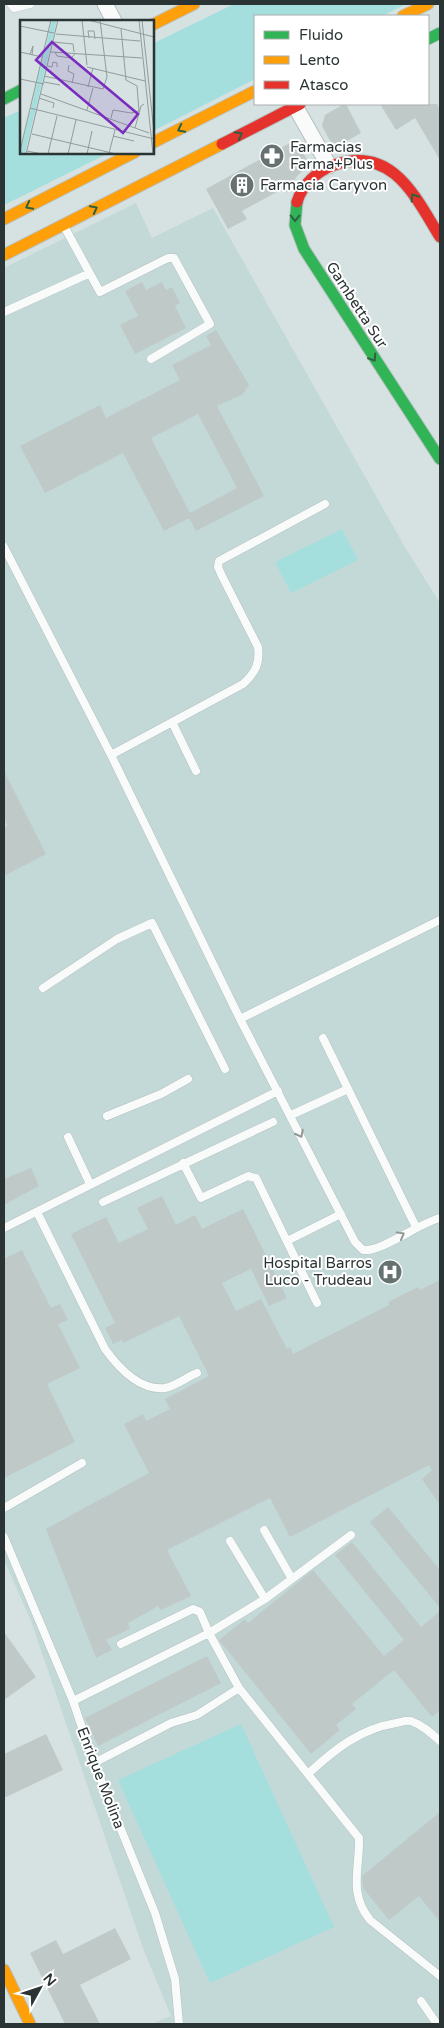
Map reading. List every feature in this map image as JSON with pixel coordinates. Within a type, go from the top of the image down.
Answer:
[{"type":"main road","points":[[154,24],[194,4]]},
{"type":"main road","points":[[405,15],[428,4]]},
{"type":"main road","points":[[4,99],[20,91]]},
{"type":"main road","points":[[154,143],[254,92]]},
{"type":"main road","points":[[4,255],[297,105]]},
{"type":"main road","points":[[4,219],[131,154]]},
{"type":"main road","points":[[329,166],[342,161],[363,160],[388,168],[407,187],[440,237]]},
{"type":"main road","name":"Gambetta Sur","points":[[329,166],[308,183],[297,201],[294,214],[296,235],[440,459]]},
{"type":"main road","points":[[4,1970],[30,2024]]},
{"type":"street","points":[[105,4],[113,20]]},
{"type":"street","points":[[297,105],[329,166]]},
{"type":"lane","points":[[11,4],[14,8],[20,8],[30,4]]},
{"type":"lane","points":[[63,224],[88,274],[96,288],[102,293],[168,258],[174,258],[210,324],[151,359]]},
{"type":"lane","points":[[4,312],[88,274]]},
{"type":"lane","points":[[111,755],[244,684],[254,673],[260,658],[258,647],[222,576],[218,567],[219,561],[325,504]]},
{"type":"lane","points":[[4,547],[111,755],[240,1019],[355,1242],[363,1250],[372,1252],[416,1227],[440,1218]]},
{"type":"lane","points":[[172,722],[196,771]]},
{"type":"lane","points":[[240,1019],[440,920]]},
{"type":"lane","points":[[43,988],[117,939],[152,922],[225,1069]]},
{"type":"lane","points":[[323,1038],[416,1227]]},
{"type":"lane","points":[[107,1116],[161,1094],[188,1080]]},
{"type":"lane","points":[[291,1116],[348,1089]]},
{"type":"lane","points":[[4,1228],[278,1091]]},
{"type":"lane","points":[[103,1202],[273,1122]]},
{"type":"lane","points":[[68,1137],[90,1184]]},
{"type":"lane","points":[[183,1163],[201,1198],[248,1176],[256,1178],[317,1303]]},
{"type":"lane","points":[[37,1212],[105,1349],[115,1363],[134,1379],[148,1385],[165,1388],[197,1373]]},
{"type":"lane","points":[[287,1241],[341,1214]]},
{"type":"lane","points":[[4,1508],[82,1463]]},
{"type":"lane","points":[[264,1530],[292,1579]]},
{"type":"lane","points":[[73,1701],[209,1633],[265,1599],[351,1535]]},
{"type":"lane","name":"Enrique Molina","points":[[4,1537],[73,1701],[94,1764],[155,1913],[175,1979],[179,2024]]},
{"type":"lane","points":[[230,1541],[265,1599]]},
{"type":"lane","points":[[121,1644],[193,1609],[200,1612],[209,1633],[239,1688],[309,1773],[359,1838],[358,1900],[363,1911],[370,1920],[440,1976]]},
{"type":"lane","points":[[94,1764],[171,1722],[196,1715],[239,1688]]},
{"type":"lane","points":[[309,1773],[338,1747],[364,1732],[389,1724],[409,1720],[429,1731],[440,1741]]},
{"type":"lane","points":[[420,2001],[437,2024]]},
{"type":"shaded area","points":[[234,4],[406,4],[384,15],[254,15],[254,80],[154,130],[154,43]]},
{"type":"shaded area","points":[[20,110],[20,154],[107,154],[4,205],[4,118]]},
{"type":"shaded area","name":"Hospital Barros Luco - Trudeau","points":[[136,203],[152,238],[213,208],[406,549],[440,603],[440,2024],[156,2024],[155,2022],[171,2016],[143,1948],[31,1621],[4,1560],[4,268]]},
{"type":"shaded area","points":[[342,529],[358,560],[291,593],[275,562]]},
{"type":"shaded area","points":[[241,1724],[334,1927],[210,1983],[118,1780]]},
{"type":"building","points":[[437,104],[440,109],[440,160],[415,118],[396,130],[381,105]]},
{"type":"building","points":[[342,105],[347,105],[361,133],[334,148],[322,126],[325,115]]},
{"type":"building","points":[[290,143],[298,145],[310,164],[297,176],[287,193],[284,188],[242,211],[247,219],[228,229],[206,189]]},
{"type":"building","points":[[142,282],[146,290],[162,282],[166,290],[172,287],[180,303],[175,306],[186,328],[135,354],[120,325],[138,316],[125,291]]},
{"type":"building","points":[[216,330],[249,385],[243,394],[217,406],[264,496],[196,531],[189,518],[164,531],[123,453],[45,493],[20,446],[100,405],[106,418],[180,380],[172,365],[211,345],[206,336]],"holes":[[[198,414],[237,488],[190,513],[151,438]]]},
{"type":"building","points":[[4,771],[46,854],[4,876],[4,828],[8,826],[4,817]]},
{"type":"building","points":[[31,1168],[39,1186],[4,1205],[4,1179]]},
{"type":"building","points":[[162,1196],[176,1225],[195,1215],[202,1229],[243,1209],[287,1298],[269,1306],[251,1269],[222,1283],[236,1311],[261,1299],[287,1349],[290,1347],[293,1354],[389,1305],[388,1302],[418,1287],[420,1290],[440,1280],[440,1505],[422,1479],[432,1470],[429,1465],[290,1537],[270,1498],[167,1550],[191,1596],[161,1610],[158,1606],[128,1623],[130,1629],[106,1640],[112,1650],[96,1658],[46,1529],[149,1473],[124,1424],[143,1414],[146,1421],[170,1409],[165,1399],[209,1376],[179,1316],[123,1343],[122,1340],[113,1344],[105,1328],[115,1323],[71,1234],[106,1217],[119,1243],[148,1229],[137,1208]]},
{"type":"building","points":[[22,1250],[51,1308],[60,1304],[68,1320],[58,1324],[80,1368],[47,1384],[75,1442],[4,1478],[4,1259]]},
{"type":"building","points":[[388,1507],[440,1570],[440,1608],[370,1522]]},
{"type":"building","points":[[352,1542],[421,1627],[440,1611],[440,1710],[432,1717],[394,1670],[352,1704],[356,1709],[336,1725],[340,1730],[311,1754],[219,1640],[245,1619],[248,1623],[313,1570],[384,1656],[404,1640],[335,1555]]},
{"type":"building","points":[[4,1632],[36,1677],[4,1700]]},
{"type":"building","points":[[207,1656],[221,1683],[98,1746],[85,1718]]},
{"type":"building","points":[[46,1734],[63,1770],[4,1798],[4,1754]]},
{"type":"building","points":[[440,1812],[440,1922],[419,1896],[389,1920],[363,1888],[362,1876]]},
{"type":"building","points":[[115,1928],[131,1959],[80,1985],[100,2024],[65,2024],[30,1953],[56,1940],[63,1954]]},
{"type":"traffic: fast","points":[[429,38],[440,33]]},
{"type":"traffic: fast","points":[[4,99],[20,91]]},
{"type":"traffic: fast","points":[[297,202],[295,225],[304,249],[440,459]]},
{"type":"traffic: slow","points":[[154,24],[194,4]]},
{"type":"traffic: slow","points":[[405,15],[428,4]]},
{"type":"traffic: slow","points":[[154,142],[254,92]]},
{"type":"traffic: slow","points":[[4,255],[222,144]]},
{"type":"traffic: slow","points":[[4,219],[131,154]]},
{"type":"traffic: slow","points":[[4,1970],[30,2024]]},
{"type":"traffic: jam","points":[[222,144],[298,105]]},
{"type":"traffic: jam","points":[[297,202],[306,184],[328,168],[354,161],[372,162],[386,168],[411,191],[440,237]]},
{"type":"place","name":"Farmacias Farma+Plus","points":[[272,156]]},
{"type":"place","name":"Farmacia Caryvon","points":[[242,185]]},
{"type":"place","name":"Hospital Barros Luco - Trudeau","points":[[390,1272]]}]
